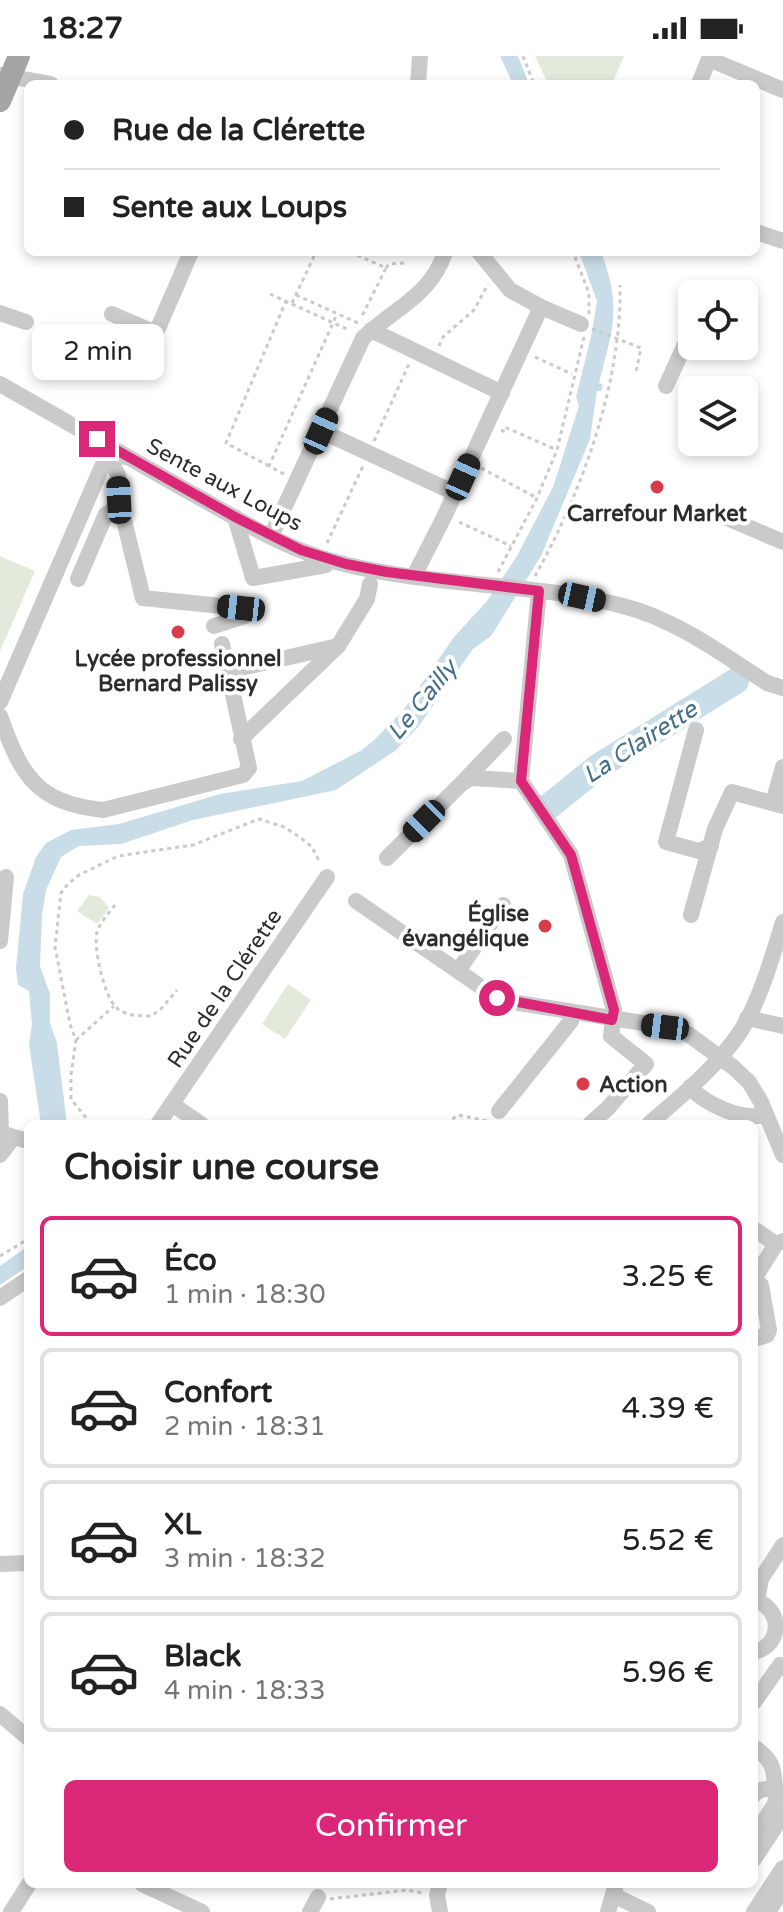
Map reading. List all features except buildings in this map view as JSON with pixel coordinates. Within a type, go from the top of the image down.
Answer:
[{"type":"main road","points":[[0,101],[7,69]]},
{"type":"street","points":[[418,80],[420,56]]},
{"type":"street","points":[[701,80],[710,58],[783,90]]},
{"type":"street","points":[[7,69],[39,80]]},
{"type":"street","points":[[760,233],[783,241]]},
{"type":"street","points":[[112,314],[156,333],[189,256]]},
{"type":"street","points":[[363,326],[419,295],[436,273],[443,256]]},
{"type":"street","points":[[482,256],[510,290],[541,307],[587,324]]},
{"type":"street","points":[[414,576],[541,307]]},
{"type":"street","points":[[0,313],[26,322]]},
{"type":"street","points":[[363,326],[502,393]]},
{"type":"street","points":[[271,536],[363,338],[363,326]]},
{"type":"street","points":[[666,386],[678,360]]},
{"type":"street","name":"Sente aux Loups","points":[[0,384],[235,517],[301,550],[346,564],[414,576],[582,597],[626,606],[677,628],[767,683],[783,688]]},
{"type":"street","points":[[321,431],[455,493]]},
{"type":"street","points":[[107,455],[128,457]]},
{"type":"street","points":[[107,455],[118,475],[119,500],[143,598],[241,608],[245,616],[214,626]]},
{"type":"street","points":[[0,702],[107,455]]},
{"type":"street","points":[[78,579],[106,514],[119,500]]},
{"type":"street","points":[[235,517],[253,578],[326,565],[301,550]]},
{"type":"street","points":[[727,518],[783,542]]},
{"type":"street","points":[[241,739],[338,646],[367,599],[370,584]]},
{"type":"street","points":[[532,591],[521,781],[571,855],[611,995],[614,1010],[611,1036],[646,1064],[594,1120]]},
{"type":"street","points":[[0,716],[16,760],[33,784],[57,798],[85,808],[103,810],[243,775],[249,768],[222,644]]},
{"type":"street","points":[[228,671],[338,646]]},
{"type":"street","points":[[696,730],[666,842],[699,851],[711,846]]},
{"type":"street","points":[[387,858],[504,739]]},
{"type":"street","points":[[691,915],[715,829],[732,792],[778,805],[783,767]]},
{"type":"street","points":[[461,784],[471,778],[521,781]]},
{"type":"street","name":"Rue de la Clérette","points":[[161,1120],[323,870]]},
{"type":"street","points":[[0,941],[6,877]]},
{"type":"street","points":[[356,901],[500,1000],[679,1030],[749,1082],[783,1155]]},
{"type":"street","points":[[458,971],[503,905]]},
{"type":"street","points":[[653,1120],[720,1058],[744,1024],[768,969],[783,922]]},
{"type":"street","points":[[497,1118],[571,1021],[573,1013]]},
{"type":"street","points":[[744,1024],[783,1026]]},
{"type":"street","points":[[690,1087],[701,1099],[743,1115],[757,1118],[766,1115]]},
{"type":"street","points":[[0,1101],[10,1136],[0,1155]]},
{"type":"street","points":[[172,1104],[195,1120]]},
{"type":"street","points":[[758,1231],[780,1242],[758,1273]]},
{"type":"street","points":[[0,1298],[24,1282]]},
{"type":"street","points":[[758,1282],[769,1330],[767,1335],[758,1338]]},
{"type":"street","points":[[758,1590],[761,1579],[783,1545]]},
{"type":"street","points":[[0,1564],[24,1563]]},
{"type":"street","points":[[758,1602],[773,1610],[778,1633],[771,1645],[758,1650]]},
{"type":"street","points":[[758,1696],[782,1667],[771,1645]]},
{"type":"street","points":[[0,1714],[24,1735]]},
{"type":"street","points":[[758,1750],[769,1758],[774,1767],[778,1795],[758,1831]]},
{"type":"street","points":[[758,1793],[778,1795]]},
{"type":"street","points":[[758,1853],[783,1815]]},
{"type":"street","points":[[754,1912],[783,1868]]},
{"type":"street","points":[[11,1912],[26,1888]]},
{"type":"street","points":[[150,1888],[198,1911]]},
{"type":"street","points":[[768,1912],[783,1889]]},
{"type":"street","points":[[612,1897],[648,1912]]},
{"type":"path","points":[[523,56],[532,80]]},
{"type":"path","points":[[291,304],[314,256]]},
{"type":"path","points":[[359,256],[386,268]]},
{"type":"path","points":[[490,586],[537,498],[557,450],[587,324],[589,293],[575,257]]},
{"type":"path","points":[[270,294],[355,333],[363,326],[386,268],[389,264],[404,263]]},
{"type":"path","points":[[433,359],[443,337],[474,310],[493,270]]},
{"type":"path","points":[[532,591],[534,578],[594,443],[621,319],[620,285]]},
{"type":"path","points":[[296,295],[363,326]]},
{"type":"path","points":[[286,301],[226,443],[291,475]]},
{"type":"path","points":[[269,466],[337,314]]},
{"type":"path","points":[[587,324],[617,341],[641,348],[636,372]]},
{"type":"path","points":[[521,351],[573,374]]},
{"type":"path","points":[[487,425],[506,432],[507,428],[557,450]]},
{"type":"path","points":[[470,461],[537,498]]},
{"type":"path","points":[[445,515],[512,547]]},
{"type":"path","points":[[88,1120],[71,1099],[76,1040],[55,947],[61,893],[79,875],[118,856],[193,845],[259,819],[284,827],[301,838],[312,847],[323,870]]},
{"type":"path","points":[[115,905],[98,928],[96,939],[105,987],[114,1006],[122,1012],[151,1016],[177,990]]},
{"type":"path","points":[[76,1040],[114,1006]]},
{"type":"path","points":[[451,1120],[458,1115],[497,1118]]},
{"type":"path","points":[[0,1256],[24,1241]]},
{"type":"path","points":[[314,1904],[407,1890],[439,1897]]},
{"type":"shaded area","points":[[535,56],[624,56],[614,80],[546,80]]},
{"type":"shaded area","points":[[0,556],[35,571],[0,651]]},
{"type":"shaded area","points":[[89,895],[100,897],[109,908],[97,924],[77,911]]},
{"type":"shaded area","points":[[288,984],[311,1000],[285,1039],[262,1024]]},
{"type":"water","points":[[500,56],[518,56],[527,80],[511,80]]},
{"type":"water","name":"Le Cailly","points":[[580,256],[602,256],[612,288],[613,318],[599,383],[603,385],[601,391],[597,391],[590,439],[541,556],[491,636],[473,649],[418,727],[395,751],[336,790],[193,820],[121,844],[79,846],[61,857],[46,890],[40,966],[50,994],[50,1023],[57,1043],[67,1120],[40,1120],[29,1045],[32,1024],[29,991],[18,985],[16,968],[23,894],[36,857],[46,843],[71,830],[119,824],[220,794],[302,781],[362,750],[373,741],[402,712],[454,637],[487,601],[517,556],[553,487],[579,406],[576,397],[597,301]]},
{"type":"water","points":[[24,1249],[24,1269],[0,1285],[0,1266]]},
{"type":"waterway","name":"La Clairette","points":[[548,807],[599,766],[736,681]]},
{"type":"place","name":"Carrefour Market","points":[[657,487]]},
{"type":"place","name":"Lycée professionnel Bernard Palissy","points":[[178,632]]},
{"type":"place","name":"Église évangélique","points":[[545,926]]},
{"type":"place","name":"Action","points":[[583,1084]]},
{"type":"route","points":[[97,439],[264,533],[321,557],[387,572],[539,591],[521,781],[571,855],[614,1010],[612,1020],[497,998]]}]
